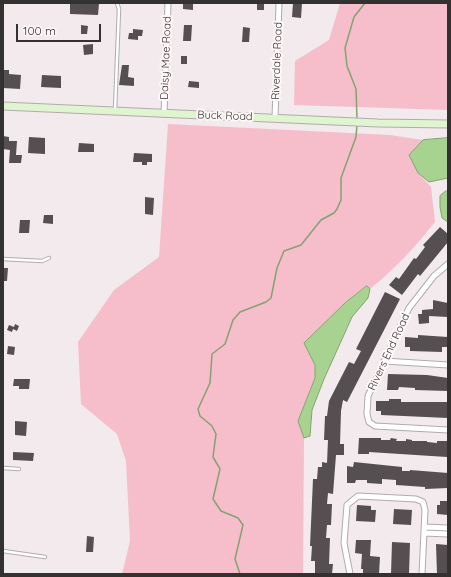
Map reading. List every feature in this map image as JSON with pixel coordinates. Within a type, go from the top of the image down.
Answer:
[{"type":"street","name":"Daisy Mae Road","points":[[164,114],[168,3]]},
{"type":"street","name":"Riverdale Road","points":[[275,118],[279,3]]},
{"type":"street","name":"Buck Road","points":[[3,106],[378,123],[448,124]]},
{"type":"street","name":"Rivers End Road","points":[[448,264],[434,276],[409,308],[368,396],[367,414],[370,422],[375,426],[448,430]]},
{"type":"street","points":[[384,361],[448,365]]},
{"type":"street","points":[[350,574],[344,543],[347,505],[358,496],[416,499],[423,502],[426,510],[422,574]]},
{"type":"street","points":[[424,533],[446,534],[446,528],[425,527]]},
{"type":"lane","points":[[115,111],[119,9],[117,3]]},
{"type":"lane","points":[[3,259],[42,261],[49,258]]},
{"type":"lane","points":[[3,468],[20,468]]},
{"type":"lane","points":[[3,551],[45,557]]},
{"type":"shaded area","points":[[340,3],[448,3],[448,110],[294,105],[295,61],[329,40]]},
{"type":"shaded area","points":[[168,124],[390,135],[423,140],[409,155],[418,173],[431,187],[435,222],[388,274],[370,289],[367,286],[345,303],[304,343],[315,365],[315,378],[298,421],[304,438],[303,574],[122,574],[130,541],[126,461],[117,434],[81,404],[78,342],[114,290],[159,257]]},
{"type":"shaded area","points":[[448,138],[448,178],[429,182],[418,173],[409,155],[423,140]]},
{"type":"shaded area","points":[[448,191],[448,222],[442,218],[440,207],[440,196]]},
{"type":"shaded area","points":[[367,286],[370,289],[368,298],[352,317],[324,379],[312,410],[310,436],[304,438],[298,421],[315,378],[315,365],[304,343],[345,303]]},
{"type":"building","points":[[70,3],[99,3],[98,15],[70,14]]},
{"type":"building","points":[[183,3],[193,3],[193,10],[183,9]]},
{"type":"building","points":[[257,3],[264,3],[264,10],[257,10]]},
{"type":"building","points":[[293,3],[302,3],[301,18],[292,17]]},
{"type":"building","points":[[81,25],[88,26],[87,34],[81,34]]},
{"type":"building","points":[[184,25],[192,25],[191,41],[183,41]]},
{"type":"building","points":[[243,27],[250,28],[249,42],[242,42]]},
{"type":"building","points":[[133,29],[143,30],[142,36],[138,36],[138,40],[128,39],[129,33],[133,33]]},
{"type":"building","points":[[93,44],[93,54],[84,55],[83,45]]},
{"type":"building","points":[[181,56],[187,56],[187,64],[181,64]]},
{"type":"building","points":[[122,65],[129,65],[128,77],[134,78],[134,86],[119,85]]},
{"type":"building","points":[[3,70],[9,70],[9,74],[21,75],[20,89],[3,88]]},
{"type":"building","points":[[42,75],[61,76],[61,88],[41,87]]},
{"type":"building","points":[[189,81],[199,82],[199,88],[188,87]]},
{"type":"building","points":[[3,136],[9,137],[9,141],[17,141],[16,155],[22,155],[21,163],[9,163],[10,150],[3,149]]},
{"type":"building","points":[[29,137],[45,138],[45,154],[28,153]]},
{"type":"building","points":[[79,143],[94,144],[94,152],[78,152]]},
{"type":"building","points":[[134,153],[152,154],[152,162],[147,162],[147,165],[142,165],[142,162],[133,162]]},
{"type":"building","points":[[145,197],[154,198],[153,215],[145,214]]},
{"type":"building","points":[[44,215],[53,215],[53,224],[43,223]]},
{"type":"building","points":[[20,220],[30,220],[29,233],[19,233]]},
{"type":"building","points":[[440,227],[448,234],[448,242],[420,276],[418,274],[402,295],[389,285],[396,277],[399,279],[414,258],[416,259],[425,247],[423,245]]},
{"type":"building","points":[[3,268],[8,268],[7,281],[3,281]]},
{"type":"building","points":[[385,292],[400,299],[347,402],[343,400],[341,411],[340,444],[344,444],[344,455],[336,455],[333,494],[328,493],[327,504],[332,504],[331,525],[327,525],[326,538],[330,538],[329,564],[333,564],[332,574],[315,574],[315,561],[311,561],[312,546],[310,546],[313,479],[317,479],[318,467],[322,467],[322,462],[327,463],[328,440],[324,440],[325,416],[327,416],[329,401],[349,362],[354,364],[361,351],[356,349]]},
{"type":"building","points":[[433,300],[448,303],[448,317],[429,316],[429,323],[419,324],[418,314],[422,314],[422,310],[433,309]]},
{"type":"building","points":[[15,324],[19,326],[17,331],[13,329],[12,332],[7,330],[9,325],[14,327]]},
{"type":"building","points":[[418,335],[448,337],[448,347],[442,347],[442,352],[410,351],[410,347],[405,347],[405,337],[418,338]]},
{"type":"building","points":[[8,346],[15,347],[14,355],[7,354]]},
{"type":"building","points":[[388,374],[427,375],[448,378],[448,391],[415,390],[415,388],[399,387],[398,390],[387,390]]},
{"type":"building","points":[[14,379],[30,379],[29,389],[19,389],[19,386],[13,386]]},
{"type":"building","points":[[389,399],[401,399],[401,402],[448,402],[448,418],[381,415],[381,411],[376,411],[376,401],[389,401]]},
{"type":"building","points":[[15,421],[27,422],[26,436],[15,435]]},
{"type":"building","points":[[359,438],[381,438],[381,440],[390,440],[391,438],[397,439],[396,441],[406,441],[406,439],[412,441],[437,443],[437,441],[448,441],[447,457],[369,452],[369,454],[358,454]]},
{"type":"building","points":[[13,452],[34,453],[33,461],[13,460]]},
{"type":"building","points":[[354,462],[402,467],[402,471],[410,470],[448,473],[448,488],[425,489],[425,487],[396,485],[396,480],[382,479],[382,484],[367,483],[367,480],[356,480],[355,483],[347,483],[347,466],[353,467]]},
{"type":"building","points":[[440,501],[448,501],[448,515],[437,514],[437,505],[440,505]]},
{"type":"building","points":[[357,505],[371,506],[371,510],[376,510],[375,522],[356,521]]},
{"type":"building","points":[[394,509],[412,510],[411,525],[393,524]]},
{"type":"building","points":[[87,536],[94,537],[93,552],[86,552]]},
{"type":"building","points":[[356,540],[371,540],[370,556],[380,557],[379,574],[363,574],[363,569],[361,569],[362,554],[355,553]]},
{"type":"building","points":[[392,542],[410,543],[409,574],[391,574]]},
{"type":"building","points":[[436,544],[448,545],[448,574],[437,574]]},
{"type":"waterway","points":[[357,119],[356,89],[347,66],[345,48],[354,17],[365,3]]},
{"type":"waterway","points":[[240,574],[235,559],[243,525],[238,518],[221,511],[213,499],[220,469],[213,457],[216,434],[212,426],[200,416],[198,409],[210,383],[212,354],[225,344],[233,320],[240,312],[266,302],[271,298],[277,268],[284,251],[301,245],[321,220],[334,213],[337,209],[341,200],[341,178],[356,137],[357,125]]}]
